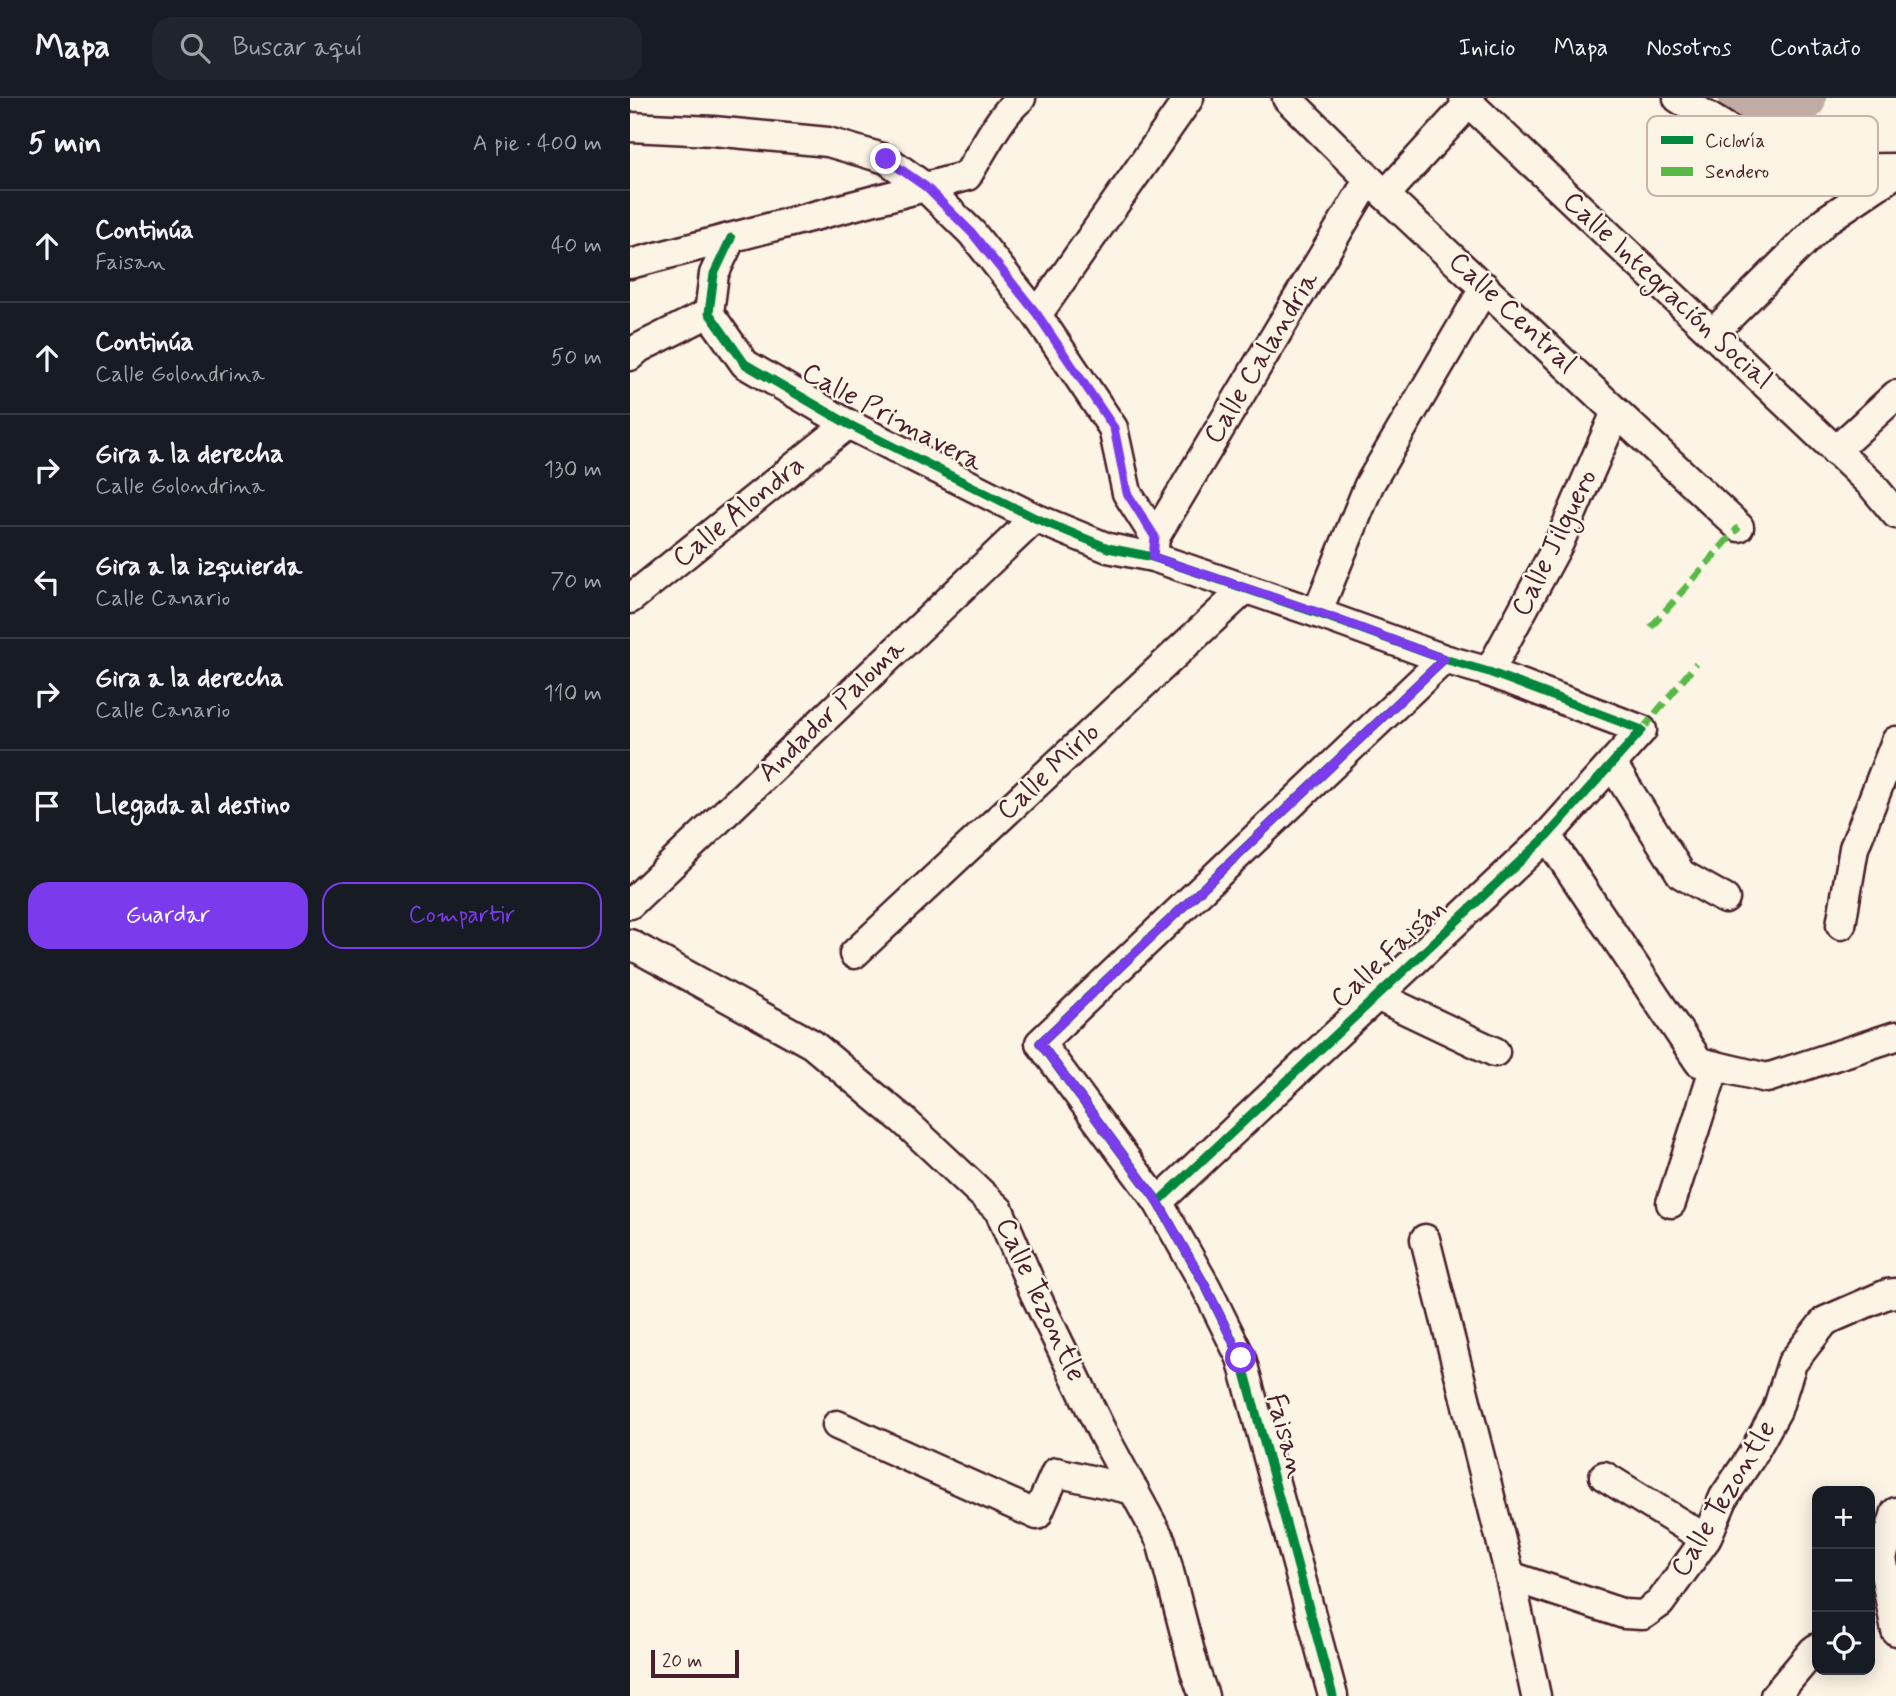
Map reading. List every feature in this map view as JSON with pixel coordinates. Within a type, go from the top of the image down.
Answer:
[{"type":"street","points":[[630,264],[967,176],[995,130],[1021,98]]},
{"type":"street","points":[[1037,314],[1189,98]]},
{"type":"street","name":"Calle Central","points":[[1287,98],[1377,187],[1739,527]]},
{"type":"street","points":[[1678,98],[1707,116]]},
{"type":"street","name":"Calle Calandria","points":[[1154,547],[1377,187],[1466,100]]},
{"type":"street","name":"Calle Integración Social","points":[[1466,100],[1871,484],[1896,514]]},
{"type":"street","points":[[630,127],[713,131],[828,142],[886,159],[926,187],[972,233],[1037,314],[1114,428],[1127,493],[1154,547]]},
{"type":"street","points":[[1878,171],[1896,171]]},
{"type":"street","points":[[1878,184],[1896,171]]},
{"type":"street","points":[[1713,333],[1826,220],[1860,196]]},
{"type":"street","points":[[630,356],[639,348],[709,313],[714,274],[731,238]]},
{"type":"street","points":[[1317,612],[1369,485],[1485,287]]},
{"type":"street","name":"Calle Primavera","points":[[709,313],[745,364],[848,424],[1035,518],[1108,548],[1154,547],[1245,589],[1317,612],[1444,659],[1489,671],[1642,730]]},
{"type":"street","points":[[1835,451],[1896,395]]},
{"type":"street","name":"Calle Jilguero","points":[[1489,671],[1559,543],[1616,412]]},
{"type":"street","name":"Calle Alondra","points":[[630,598],[848,424]]},
{"type":"street","name":"Andador Paloma","points":[[630,904],[1035,518]]},
{"type":"street","name":"Calle Mirlo","points":[[854,954],[1245,589]]},
{"type":"street","name":"Faisan","points":[[1333,1696],[1241,1358],[1206,1287],[1158,1202],[1040,1043],[1444,659]]},
{"type":"street","name":"Calle Faisán","points":[[1158,1202],[1547,836],[1642,730]]},
{"type":"street","points":[[1841,925],[1854,848],[1896,741]]},
{"type":"street","points":[[1612,764],[1681,874],[1725,899]]},
{"type":"street","points":[[1547,836],[1699,1062],[1767,1078],[1896,1036]]},
{"type":"street","name":"Calle Tezontle","points":[[630,944],[812,1044],[903,1120],[999,1210],[1035,1294],[1103,1434],[1161,1541],[1204,1696]]},
{"type":"street","points":[[1377,996],[1495,1052]]},
{"type":"street","points":[[1671,1203],[1714,1066]]},
{"type":"street","points":[[1425,1239],[1510,1576],[1536,1696]]},
{"type":"street","name":"Calle Tezontle","points":[[1510,1576],[1624,1614],[1643,1615],[1660,1603],[1706,1539],[1724,1497],[1751,1457],[1777,1410],[1792,1363],[1825,1321],[1887,1294],[1896,1293]]},
{"type":"street","points":[[837,1425],[1037,1515],[1056,1472],[1134,1490]]},
{"type":"street","points":[[1604,1476],[1706,1539]]},
{"type":"street","points":[[1896,1512],[1882,1558],[1880,1607],[1896,1631]]},
{"type":"street","points":[[1775,1696],[1812,1654]]},
{"type":"waterway","points":[[1744,98],[1779,111],[1800,98]]},
{"type":"marked path","points":[[1651,627],[1739,527]]},
{"type":"marked path","points":[[1642,730],[1696,664]]},
{"type":"cycle path","points":[[731,238],[714,274],[709,313],[745,364],[848,424],[1035,518],[1108,548],[1153,557],[1444,659],[1489,672],[1642,730],[1547,836],[1158,1202]]},
{"type":"cycle path","points":[[1333,1696],[1241,1358],[1206,1287],[1158,1202],[1040,1043],[1444,659]]},
{"type":"route","points":[[886,159],[926,187],[972,233],[1037,314],[1114,428],[1127,493],[1155,537],[1153,557],[1317,612],[1444,659],[1040,1043],[1158,1202],[1206,1287],[1241,1358]]}]
